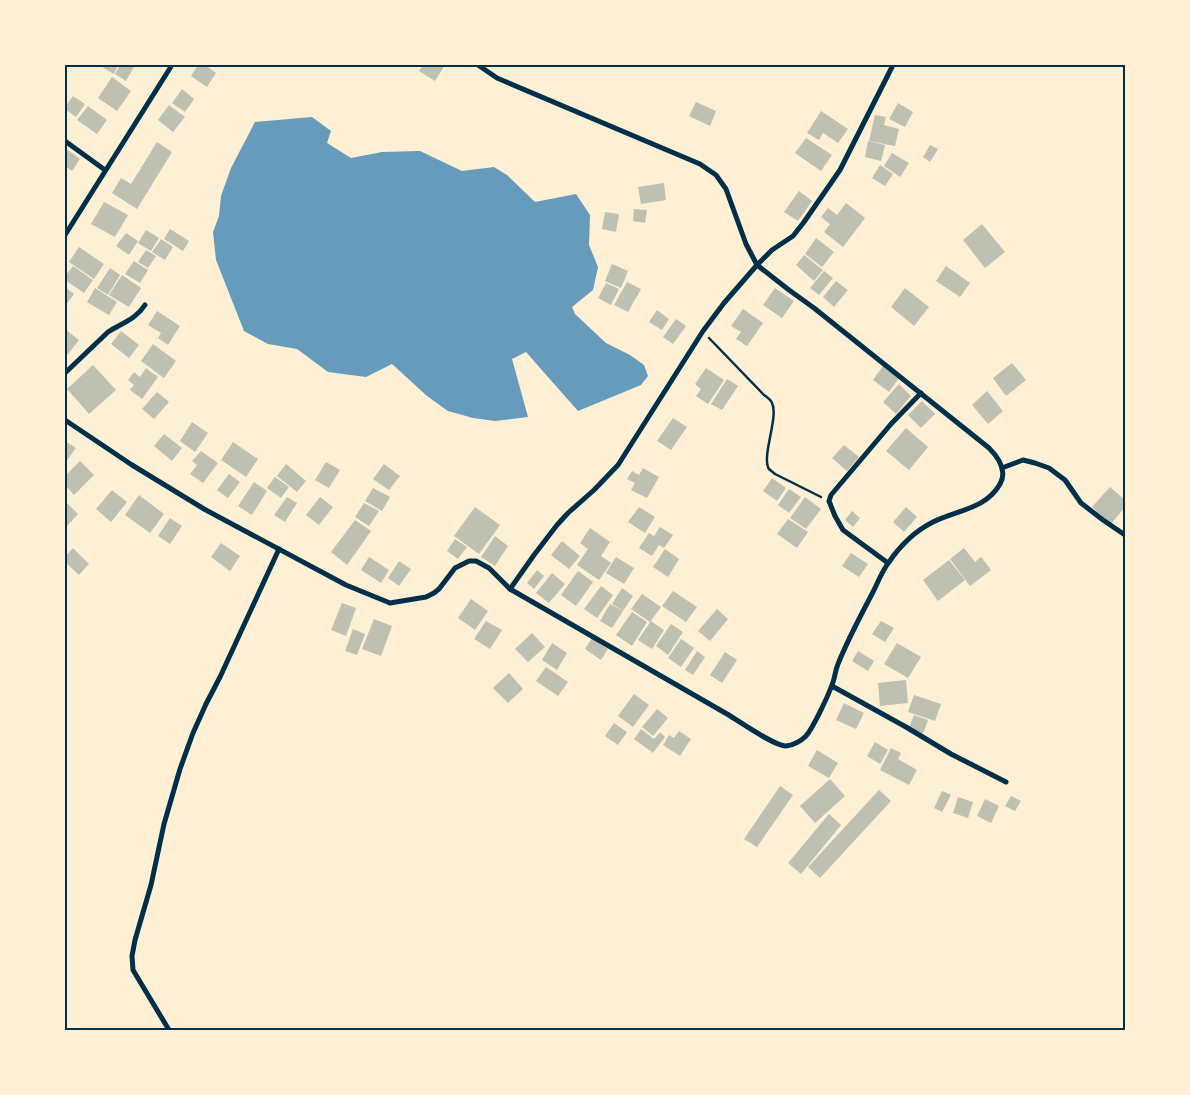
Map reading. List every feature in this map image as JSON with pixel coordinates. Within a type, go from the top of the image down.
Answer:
[{"type":"street","points":[[65,235],[172,65]]},
{"type":"street","points":[[65,420],[132,465],[204,509],[346,585],[390,603],[426,597],[438,589],[455,568],[469,561],[476,561],[489,568],[510,589],[738,720],[776,744],[785,746],[799,742],[811,729],[832,686],[841,657],[888,563],[903,545],[932,522],[977,506],[990,498],[1003,479],[1002,468],[998,458],[814,308],[757,265],[746,244],[726,188],[716,175],[700,164],[498,78],[478,65]]},
{"type":"street","points":[[510,589],[557,525],[618,465],[703,331],[724,303],[772,250],[798,230],[822,198],[840,170],[893,65]]},
{"type":"street","points":[[65,141],[105,170]]},
{"type":"street","points":[[65,372],[108,332],[132,319],[145,305]]},
{"type":"street","points":[[888,563],[843,530],[829,502],[832,495],[920,393]]},
{"type":"street","points":[[1002,468],[1023,460],[1049,468],[1065,480],[1081,503],[1125,535]]},
{"type":"street","points":[[169,1030],[133,970],[132,956],[135,940],[164,824],[193,733],[279,549]]},
{"type":"street","points":[[832,686],[951,754],[1006,782]]},
{"type":"path","points":[[703,331],[772,401],[774,406],[773,418],[767,461],[769,468],[775,474],[829,502]]},
{"type":"water","points":[[312,117],[331,131],[327,143],[351,158],[382,152],[420,151],[462,171],[494,167],[507,175],[535,202],[576,194],[590,215],[589,245],[598,267],[593,290],[572,307],[575,314],[606,343],[630,355],[644,365],[648,376],[641,385],[578,411],[526,352],[512,359],[528,417],[495,421],[473,418],[448,411],[427,396],[392,364],[366,377],[328,372],[297,349],[268,344],[244,331],[216,260],[213,232],[219,216],[221,196],[231,168],[255,122]]},
{"type":"building","points":[[103,65],[118,65],[114,74],[102,67]]},
{"type":"building","points":[[120,65],[135,65],[126,81],[115,74]]},
{"type":"building","points":[[198,65],[205,65],[216,73],[207,87],[191,76]]},
{"type":"building","points":[[423,65],[445,65],[435,81],[419,71]]},
{"type":"building","points":[[112,77],[131,91],[117,111],[98,98]]},
{"type":"building","points":[[182,89],[194,99],[185,112],[172,103]]},
{"type":"building","points":[[73,96],[85,104],[76,117],[65,109]]},
{"type":"building","points":[[696,102],[716,111],[710,126],[689,116]]},
{"type":"building","points":[[898,103],[913,112],[905,127],[889,119]]},
{"type":"building","points":[[169,105],[185,117],[173,132],[158,120]]},
{"type":"building","points":[[88,106],[107,120],[97,134],[77,120]]},
{"type":"building","points":[[821,111],[848,129],[838,143],[823,133],[819,140],[807,133]]},
{"type":"building","points":[[875,115],[886,117],[884,125],[899,129],[895,146],[869,141]]},
{"type":"building","points":[[806,138],[832,155],[821,171],[795,153]]},
{"type":"building","points":[[868,141],[885,145],[881,161],[865,157]]},
{"type":"building","points":[[157,142],[172,152],[137,209],[112,193],[121,178],[131,184]]},
{"type":"building","points":[[930,145],[938,149],[930,162],[923,157]]},
{"type":"building","points":[[65,148],[80,159],[72,171],[65,166]]},
{"type":"building","points":[[892,153],[909,163],[900,177],[884,166]]},
{"type":"building","points":[[880,165],[893,174],[885,186],[872,178]]},
{"type":"building","points":[[664,183],[666,200],[641,204],[638,187]]},
{"type":"building","points":[[799,191],[812,201],[798,221],[784,212]]},
{"type":"building","points":[[104,202],[128,215],[115,237],[91,224]]},
{"type":"building","points":[[846,203],[865,218],[843,247],[824,232],[830,224],[821,217],[828,208],[837,215]]},
{"type":"building","points":[[634,209],[647,210],[645,223],[633,221]]},
{"type":"building","points":[[605,212],[619,214],[616,232],[602,229]]},
{"type":"building","points":[[982,224],[1005,252],[985,268],[963,240]]},
{"type":"building","points":[[170,229],[189,241],[183,251],[164,239]]},
{"type":"building","points":[[146,230],[159,238],[151,251],[138,243]]},
{"type":"building","points":[[126,233],[138,241],[129,255],[116,246]]},
{"type":"building","points":[[816,238],[834,252],[822,267],[805,254]]},
{"type":"building","points":[[161,239],[173,247],[165,260],[152,252]]},
{"type":"building","points":[[79,247],[104,264],[94,279],[69,262]]},
{"type":"building","points":[[146,250],[156,256],[148,268],[138,262]]},
{"type":"building","points":[[804,255],[823,270],[814,281],[796,265]]},
{"type":"building","points":[[134,261],[148,270],[140,283],[125,274]]},
{"type":"building","points":[[612,264],[628,271],[621,288],[605,281]]},
{"type":"building","points":[[73,266],[93,280],[84,293],[65,280],[65,276]]},
{"type":"building","points":[[946,266],[970,283],[960,297],[936,281]]},
{"type":"building","points":[[110,268],[120,275],[108,295],[97,288]]},
{"type":"building","points":[[824,271],[833,278],[819,295],[810,288]]},
{"type":"building","points":[[122,275],[141,288],[129,307],[109,295]]},
{"type":"building","points":[[836,281],[848,290],[834,307],[823,297]]},
{"type":"building","points":[[627,282],[641,289],[628,312],[614,305]]},
{"type":"building","points":[[606,283],[619,289],[611,305],[598,298]]},
{"type":"building","points":[[65,287],[74,294],[65,306]]},
{"type":"building","points":[[95,288],[117,302],[109,315],[87,302]]},
{"type":"building","points":[[775,288],[794,301],[782,318],[763,305]]},
{"type":"building","points":[[905,288],[929,307],[914,326],[891,307]]},
{"type":"building","points":[[743,309],[763,323],[747,346],[736,339],[741,332],[731,326]]},
{"type":"building","points":[[657,310],[669,319],[662,330],[649,322]]},
{"type":"building","points":[[157,311],[180,326],[168,345],[158,338],[161,333],[148,325]]},
{"type":"building","points":[[676,319],[686,326],[673,344],[663,337]]},
{"type":"building","points":[[65,329],[79,340],[65,358]]},
{"type":"building","points":[[121,331],[139,345],[129,358],[111,344]]},
{"type":"building","points":[[153,344],[176,361],[164,378],[141,361]]},
{"type":"building","points":[[1012,363],[1026,380],[1006,396],[993,378]]},
{"type":"building","points":[[93,365],[116,390],[89,414],[67,389]]},
{"type":"building","points":[[883,366],[899,378],[889,392],[873,380]]},
{"type":"building","points":[[146,368],[158,377],[142,399],[130,390],[134,385],[128,380],[134,372],[140,377]]},
{"type":"building","points":[[706,368],[724,380],[708,404],[696,396],[701,389],[695,384]]},
{"type":"building","points":[[727,379],[738,386],[722,410],[711,404]]},
{"type":"building","points":[[899,384],[911,396],[896,414],[883,402]]},
{"type":"building","points":[[987,391],[1003,411],[988,424],[972,405]]},
{"type":"building","points":[[157,392],[169,402],[154,419],[142,409]]},
{"type":"building","points":[[922,401],[935,414],[921,428],[908,415]]},
{"type":"building","points":[[673,418],[687,427],[671,450],[657,441]]},
{"type":"building","points":[[192,422],[208,433],[195,452],[180,441]]},
{"type":"building","points":[[906,428],[928,447],[909,470],[886,451]]},
{"type":"building","points":[[164,434],[182,448],[172,461],[154,446]]},
{"type":"building","points":[[65,441],[76,448],[65,463]]},
{"type":"building","points":[[233,442],[258,459],[246,477],[221,460]]},
{"type":"building","points":[[844,445],[859,457],[847,471],[832,458]]},
{"type":"building","points":[[201,451],[218,463],[203,483],[190,474],[197,465],[192,461]]},
{"type":"building","points":[[80,461],[94,475],[74,495],[65,485],[65,476]]},
{"type":"building","points":[[326,462],[340,470],[329,488],[315,480]]},
{"type":"building","points":[[286,464],[306,481],[297,492],[277,476]]},
{"type":"building","points":[[384,464],[400,476],[389,490],[373,479]]},
{"type":"building","points":[[643,468],[659,477],[647,498],[631,490],[635,483],[627,479],[632,471],[639,475]]},
{"type":"building","points":[[229,474],[240,482],[228,498],[217,490]]},
{"type":"building","points":[[275,477],[289,487],[281,498],[267,488]]},
{"type":"building","points":[[772,478],[786,488],[777,501],[763,491]]},
{"type":"building","points":[[254,482],[267,491],[252,515],[238,506]]},
{"type":"building","points":[[1110,487],[1125,500],[1125,507],[1111,524],[1092,507]]},
{"type":"building","points":[[373,488],[390,497],[382,511],[365,501]]},
{"type":"building","points":[[789,489],[801,497],[789,513],[778,505]]},
{"type":"building","points":[[112,490],[127,502],[111,522],[96,509]]},
{"type":"building","points":[[139,495],[164,514],[150,533],[125,515]]},
{"type":"building","points":[[287,497],[297,503],[285,522],[274,515]]},
{"type":"building","points":[[320,497],[333,507],[319,525],[306,515]]},
{"type":"building","points":[[805,497],[821,509],[806,529],[790,518]]},
{"type":"building","points":[[65,501],[78,514],[66,527],[65,526]]},
{"type":"building","points":[[364,503],[379,511],[369,526],[355,517]]},
{"type":"building","points":[[475,507],[500,525],[479,554],[454,536]]},
{"type":"building","points":[[639,507],[655,517],[645,533],[628,522]]},
{"type":"building","points":[[906,507],[917,517],[904,532],[893,522]]},
{"type":"building","points":[[852,511],[860,518],[853,527],[845,520]]},
{"type":"building","points":[[170,518],[182,526],[170,544],[158,536]]},
{"type":"building","points":[[788,519],[808,532],[797,548],[777,534]]},
{"type":"building","points":[[355,520],[371,531],[347,565],[331,552]]},
{"type":"building","points":[[660,527],[673,535],[664,548],[659,545],[652,556],[639,548],[649,533],[654,536]]},
{"type":"building","points":[[590,528],[610,542],[601,556],[611,563],[599,580],[577,565],[588,549],[580,543]]},
{"type":"building","points":[[495,536],[508,546],[495,566],[481,557]]},
{"type":"building","points":[[455,539],[467,547],[458,559],[447,551]]},
{"type":"building","points":[[562,541],[580,556],[569,569],[551,555]]},
{"type":"building","points":[[221,543],[240,556],[230,571],[211,557]]},
{"type":"building","points":[[73,548],[89,564],[79,575],[65,562],[65,557]]},
{"type":"building","points":[[964,548],[975,562],[981,557],[991,570],[970,586],[950,559]]},
{"type":"building","points":[[665,549],[679,559],[668,577],[653,567]]},
{"type":"building","points":[[851,553],[868,564],[859,577],[842,566]]},
{"type":"building","points":[[369,557],[389,570],[381,583],[361,570]]},
{"type":"building","points":[[616,557],[634,568],[624,584],[606,573]]},
{"type":"building","points":[[949,560],[965,580],[938,601],[923,580]]},
{"type":"building","points":[[399,561],[411,569],[399,586],[388,578]]},
{"type":"building","points":[[537,570],[544,576],[534,589],[527,583]]},
{"type":"building","points":[[578,571],[593,582],[576,606],[561,595]]},
{"type":"building","points":[[552,573],[565,584],[549,603],[536,593]]},
{"type":"building","points":[[601,586],[613,595],[597,618],[584,609]]},
{"type":"building","points":[[622,588],[633,596],[623,611],[612,604]]},
{"type":"building","points":[[673,591],[697,607],[686,622],[662,606]]},
{"type":"building","points":[[642,594],[661,607],[650,622],[631,609]]},
{"type":"building","points":[[471,599],[488,611],[475,630],[458,618]]},
{"type":"building","points":[[342,603],[356,608],[346,636],[331,630]]},
{"type":"building","points":[[610,604],[623,611],[612,628],[600,621]]},
{"type":"building","points":[[717,609],[728,619],[710,641],[698,631]]},
{"type":"building","points":[[632,612],[647,622],[632,646],[616,635]]},
{"type":"building","points":[[374,619],[392,626],[381,656],[362,649]]},
{"type":"building","points":[[486,621],[502,630],[490,649],[474,639]]},
{"type":"building","points":[[651,621],[664,630],[652,649],[638,640]]},
{"type":"building","points":[[881,621],[894,628],[885,642],[872,634]]},
{"type":"building","points":[[671,624],[683,632],[668,655],[656,646]]},
{"type":"building","points":[[353,629],[365,634],[357,655],[345,651]]},
{"type":"building","points":[[532,633],[545,647],[528,662],[515,649]]},
{"type":"building","points":[[592,638],[608,649],[601,660],[585,649]]},
{"type":"building","points":[[681,639],[694,648],[681,667],[668,658]]},
{"type":"building","points":[[552,643],[567,653],[557,670],[542,660]]},
{"type":"building","points":[[897,643],[921,657],[908,678],[884,664]]},
{"type":"building","points":[[697,651],[705,657],[693,675],[685,670]]},
{"type":"building","points":[[858,651],[874,661],[868,671],[852,661]]},
{"type":"building","points":[[725,652],[737,660],[722,683],[710,675]]},
{"type":"building","points":[[546,667],[568,682],[558,696],[536,681]]},
{"type":"building","points":[[509,673],[523,689],[508,703],[493,688]]},
{"type":"building","points":[[906,680],[908,703],[880,706],[878,683]]},
{"type":"building","points":[[634,694],[649,705],[633,727],[618,716]]},
{"type":"building","points":[[914,695],[941,704],[935,721],[908,712]]},
{"type":"building","points":[[844,703],[864,713],[856,729],[836,720]]},
{"type":"building","points":[[657,709],[668,718],[653,736],[642,727]]},
{"type":"building","points":[[914,715],[928,720],[923,734],[909,728]]},
{"type":"building","points":[[614,723],[627,732],[618,745],[605,736]]},
{"type":"building","points":[[641,729],[654,739],[660,732],[665,737],[653,753],[634,739]]},
{"type":"building","points":[[679,731],[691,739],[680,756],[663,745],[669,735],[674,738]]},
{"type":"building","points":[[875,742],[888,750],[880,764],[867,756]]},
{"type":"building","points":[[891,748],[901,753],[898,759],[917,770],[909,785],[880,770]]},
{"type":"building","points":[[817,750],[838,763],[829,778],[808,766]]},
{"type":"building","points":[[830,779],[845,796],[815,823],[800,806]]},
{"type":"building","points":[[780,786],[793,795],[757,847],[744,839]]},
{"type":"building","points":[[879,790],[891,801],[820,878],[808,867]]},
{"type":"building","points":[[942,791],[951,795],[942,812],[934,808]]},
{"type":"building","points":[[1011,796],[1021,801],[1015,811],[1005,806]]},
{"type":"building","points":[[958,797],[973,802],[968,818],[953,813]]},
{"type":"building","points":[[985,799],[999,806],[991,823],[977,816]]},
{"type":"building","points":[[829,814],[841,825],[801,874],[788,863]]}]
